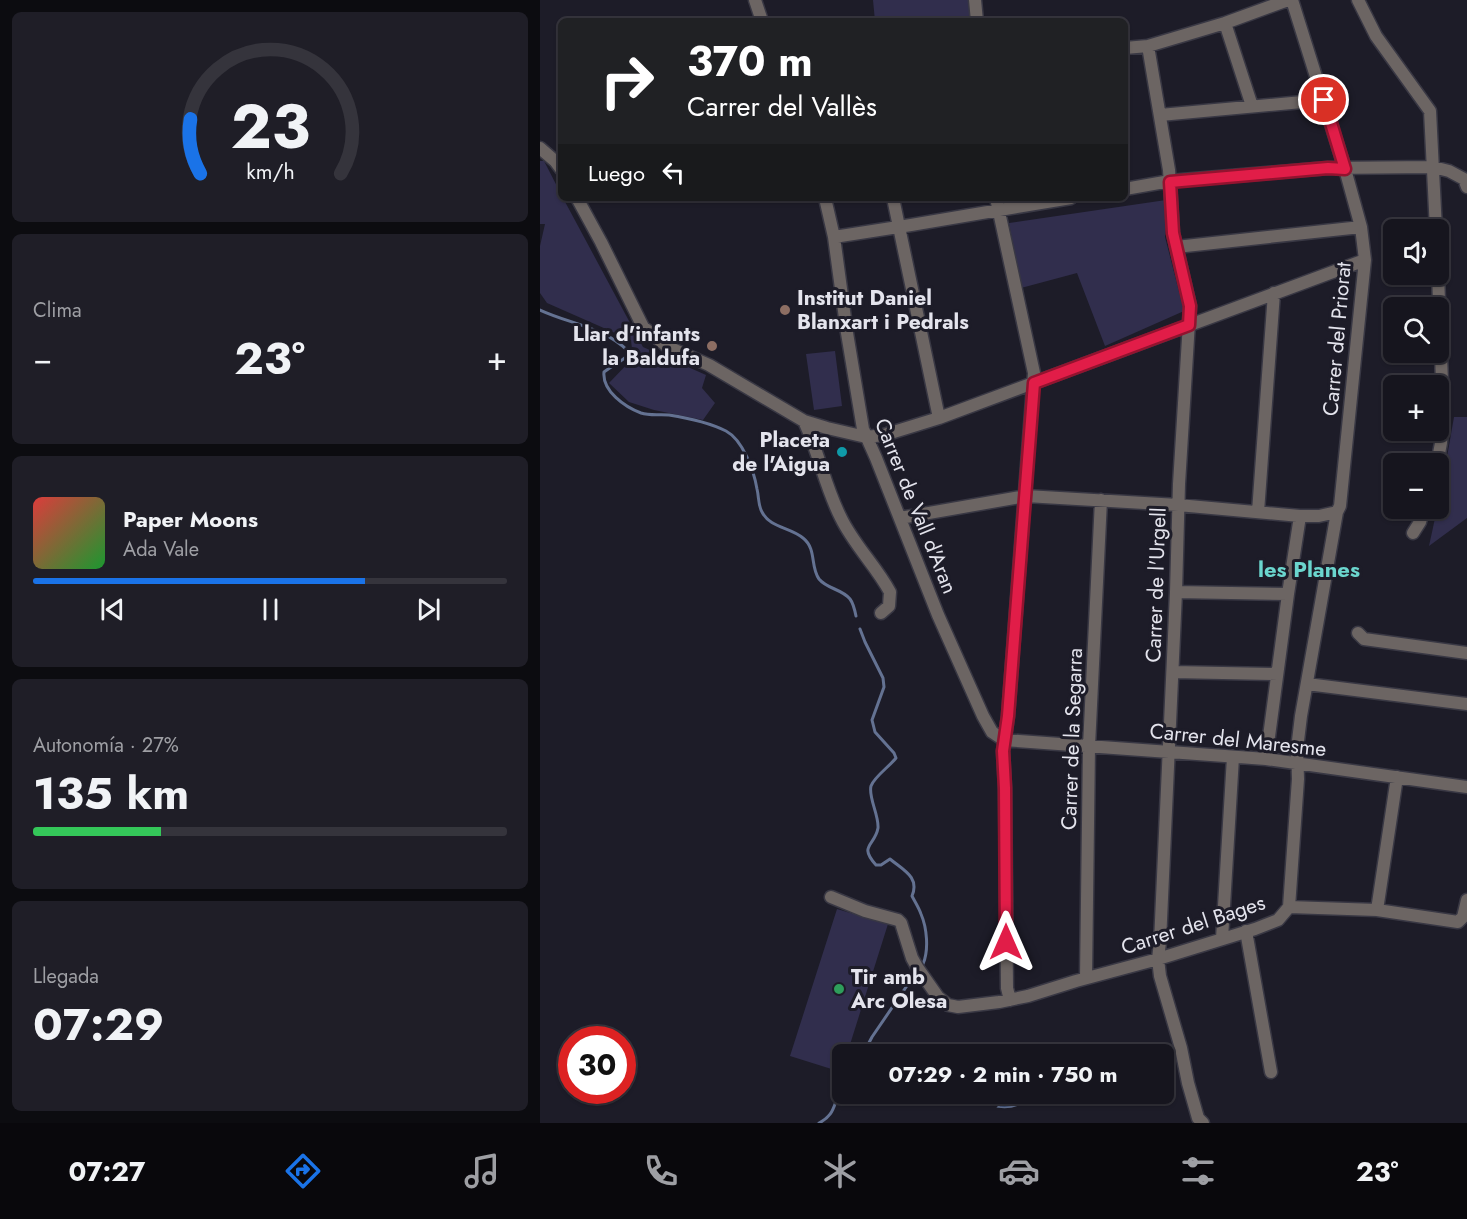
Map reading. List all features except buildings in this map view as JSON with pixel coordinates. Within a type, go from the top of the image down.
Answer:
[{"type":"street","points":[[754,0],[761,18]]},
{"type":"street","points":[[975,0],[977,18]]},
{"type":"street","points":[[1128,48],[1148,46],[1225,23],[1290,0]]},
{"type":"street","name":"Carrer del Priorat","points":[[1290,0],[1345,169],[1361,227],[1365,260],[1340,506],[1337,512],[1307,684]]},
{"type":"street","points":[[1359,0],[1376,36],[1430,111],[1435,219]]},
{"type":"street","points":[[1225,23],[1252,106]]},
{"type":"street","name":"Carrer de l'Urgell","points":[[1148,46],[1170,182],[1173,233],[1190,306],[1178,505],[1173,672],[1158,958],[1160,976],[1181,1048],[1188,1083],[1198,1118],[1203,1123]]},
{"type":"street","points":[[1160,115],[1324,100]]},
{"type":"street","points":[[540,148],[558,165]]},
{"type":"street","points":[[1128,189],[1170,182],[1328,168],[1433,166],[1464,179],[1467,187]]},
{"type":"street","points":[[580,201],[643,327],[668,347],[709,365],[804,422],[866,437],[884,435],[939,418],[1365,260]]},
{"type":"street","name":"Carrer de Vall d'Aran","points":[[826,201],[834,237],[859,411],[866,437],[938,615],[983,716],[992,732],[1004,740]]},
{"type":"street","points":[[894,201],[939,418]]},
{"type":"street","points":[[834,237],[899,227],[997,204],[1034,201]]},
{"type":"street","points":[[997,204],[1032,364],[1034,383],[1008,716],[1003,751],[1006,988],[1010,1000]]},
{"type":"street","points":[[1176,247],[1361,227]]},
{"type":"street","points":[[1438,285],[1443,409],[1439,453]]},
{"type":"street","points":[[1258,512],[1274,293]]},
{"type":"street","points":[[804,422],[842,519],[890,592],[889,606],[881,613]]},
{"type":"street","points":[[900,518],[1026,496],[1178,505],[1300,516],[1319,516],[1337,512]]},
{"type":"street","name":"Carrer de la Segarra","points":[[1086,978],[1089,746],[1101,500]]},
{"type":"street","points":[[1266,759],[1300,516]]},
{"type":"street","points":[[1413,533],[1420,519]]},
{"type":"street","points":[[1176,592],[1288,594]]},
{"type":"street","points":[[1358,633],[1364,639],[1467,653]]},
{"type":"street","points":[[1173,672],[1277,674]]},
{"type":"street","points":[[1289,908],[1297,788],[1297,749],[1307,684],[1467,704]]},
{"type":"street","name":"Carrer del Maresme","points":[[1004,740],[1266,759],[1467,787]]},
{"type":"street","points":[[1222,939],[1233,757]]},
{"type":"street","points":[[1377,910],[1397,777]]},
{"type":"street","name":"Carrer del Bages","points":[[831,897],[865,911],[898,920],[903,927],[914,963],[938,998],[948,1005],[963,1006],[1028,996],[1246,932],[1278,920],[1289,908],[1377,910],[1458,922],[1463,916],[1467,900]]},
{"type":"street","points":[[1246,932],[1271,1072]]},
{"type":"shaded area","points":[[873,0],[970,0],[972,18],[875,18]]},
{"type":"shaded area","points":[[540,161],[544,161],[558,188],[558,201],[565,201],[643,347],[706,375],[702,388],[715,403],[703,420],[654,410],[629,402],[609,383],[633,358],[631,340],[547,303],[540,293],[540,246],[545,224],[540,224]]},
{"type":"shaded area","points":[[1166,200],[1165,237],[1184,311],[1105,346],[1077,273],[1021,288],[1009,223]]},
{"type":"shaded area","points":[[835,351],[842,406],[814,410],[806,354]]},
{"type":"shaded area","points":[[1454,417],[1467,417],[1467,518],[1429,546],[1435,519],[1449,519],[1448,453]]},
{"type":"shaded area","name":"Tir amb Arc Olesa","points":[[837,909],[888,924],[850,1044],[832,1044],[832,1069],[790,1056]]},
{"type":"water","points":[[1001,1104],[1019,1104],[1008,1107],[998,1107]]},
{"type":"waterway","points":[[540,310],[598,331],[628,351],[628,355],[604,372],[604,379],[611,392],[628,407],[644,414],[669,415],[698,421],[732,435],[738,441],[750,465],[762,512],[770,521],[798,534],[807,542],[819,579],[847,596],[856,616]]},
{"type":"waterway","points":[[860,629],[883,678],[884,687],[872,720],[875,732],[896,758],[871,786],[878,828],[868,853],[876,865],[881,865],[890,859],[912,879],[914,884],[912,896],[926,932],[927,946],[923,964]]},
{"type":"waterway","points":[[868,1044],[915,974]]},
{"type":"waterway","points":[[819,1123],[829,1116],[835,1104]]},
{"type":"place","name":"Institut Daniel Blanxart i Pedrals","points":[[785,310]]},
{"type":"place","name":"Llar d'infants la Baldufa","points":[[712,346]]},
{"type":"place","name":"Placeta de l'Aigua","points":[[842,452]]},
{"type":"place","name":"Tir amb Arc Olesa","points":[[839,989]]},
{"type":"district","name":"les Planes","points":[[1309,569]]},
{"type":"route","points":[[1006,942],[1003,751],[1008,716],[1034,383],[1189,325],[1190,306],[1173,233],[1170,182],[1328,168],[1345,169],[1324,100]]}]
